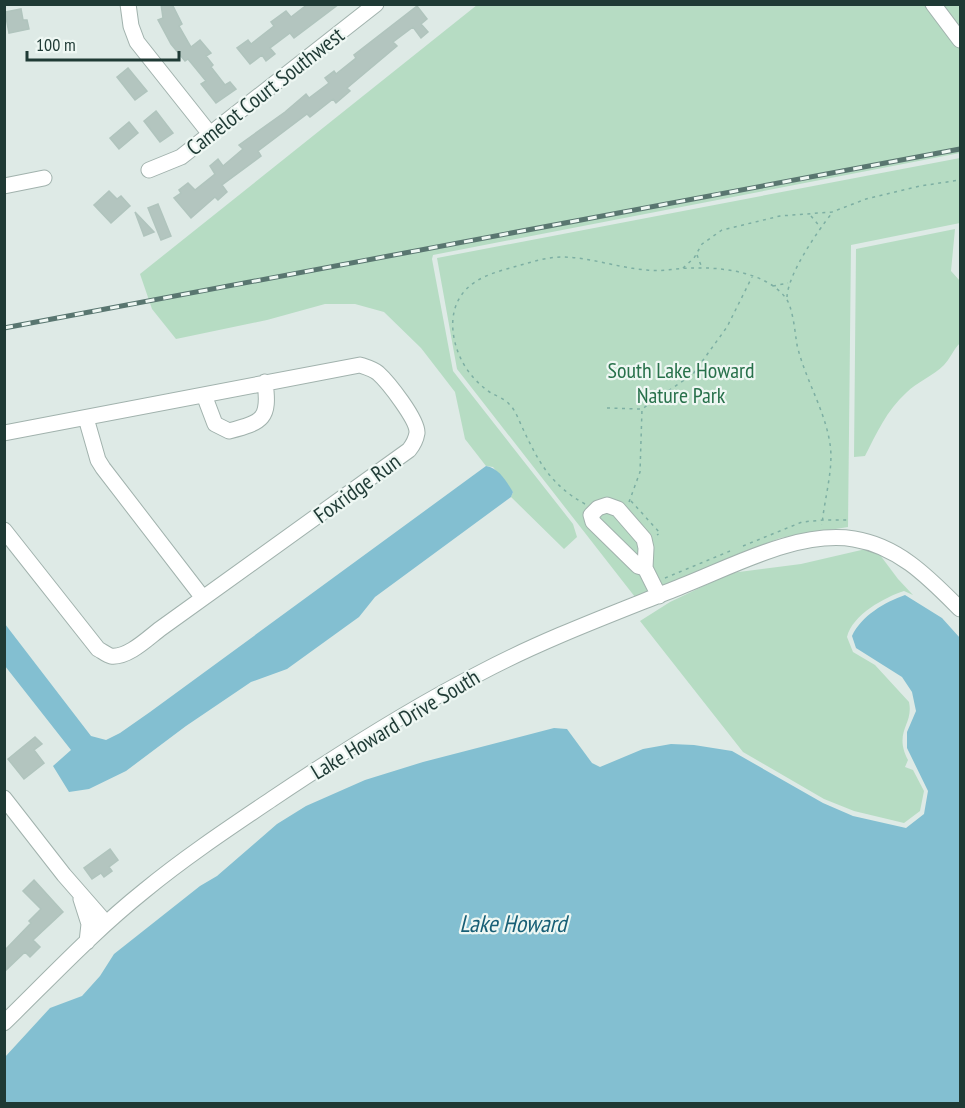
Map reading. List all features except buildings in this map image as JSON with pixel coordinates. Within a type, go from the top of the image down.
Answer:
[{"type":"street","points":[[128,4],[131,26],[138,42],[210,134]]},
{"type":"street","name":"Camelot Court Southwest","points":[[148,170],[181,157],[376,4]]},
{"type":"street","points":[[933,4],[960,40]]},
{"type":"street","points":[[4,186],[44,178]]},
{"type":"street","name":"Foxridge Run","points":[[4,433],[353,365],[370,369],[383,380],[411,416],[417,432],[409,450],[134,648],[120,655],[111,656],[98,649],[4,530]]},
{"type":"street","points":[[204,395],[215,424],[230,431],[254,424],[261,419],[268,402],[265,382]]},
{"type":"street","points":[[86,418],[98,460],[103,468],[203,598]]},
{"type":"street","name":"Lake Howard Drive South","points":[[4,1023],[106,923],[144,890],[220,834],[333,759],[426,703],[482,672],[563,635],[783,546],[822,538],[849,538],[874,544],[899,556],[925,575],[960,609]]},
{"type":"street","points":[[645,568],[659,596]]},
{"type":"street","points":[[4,798],[79,894],[106,923]]},
{"type":"street","points":[[79,894],[89,924],[87,942]]},
{"type":"path","points":[[682,269],[711,236],[722,230],[780,216],[832,212],[866,199],[920,186],[960,180]]},
{"type":"path","points":[[822,538],[831,445],[804,371],[787,298],[789,282],[832,212]]},
{"type":"path","points":[[809,214],[821,229]]},
{"type":"path","points":[[697,253],[702,268]]},
{"type":"path","points":[[587,505],[560,488],[541,466],[511,405],[478,384],[464,364],[454,339],[453,312],[459,299],[475,281],[509,268],[561,257],[644,270],[702,268],[726,270],[773,286],[787,298]]},
{"type":"path","points":[[607,408],[642,410],[693,374],[727,327],[752,277]]},
{"type":"path","points":[[773,286],[789,282]]},
{"type":"path","points":[[640,472],[642,410]]},
{"type":"green space","points":[[477,5],[927,5],[960,48],[960,153],[433,255],[453,371],[573,524],[577,537],[564,549],[511,497],[513,492],[493,467],[486,466],[465,439],[455,392],[421,348],[384,312],[355,304],[325,304],[267,320],[176,339],[152,309],[140,274]]},
{"type":"green space","points":[[940,5],[960,5],[960,31]]},
{"type":"green space","name":"South Lake Howard Nature Park","points":[[960,158],[960,223],[851,245],[848,527],[780,538],[635,597],[457,369],[437,258]]},
{"type":"green space","points":[[955,229],[951,271],[960,281],[960,343],[944,365],[910,389],[893,407],[865,456],[854,457],[856,249]]},
{"type":"green space","points":[[870,548],[877,551],[913,595],[904,591],[879,602],[855,621],[847,637],[853,652],[875,665],[909,702],[909,717],[903,735],[904,750],[908,760],[905,767],[913,770],[924,791],[920,811],[904,823],[854,811],[824,799],[743,752],[640,621],[670,602],[731,573],[801,564]]},
{"type":"water","points":[[486,466],[495,469],[502,476],[513,492],[511,497],[375,597],[359,617],[287,669],[251,682],[186,726],[126,771],[89,789],[69,792],[53,766],[71,750],[5,666],[5,624],[91,736],[106,740],[150,712]]},
{"type":"water","name":"Lake Howard","points":[[905,595],[942,618],[960,638],[960,1103],[5,1103],[5,1057],[50,1008],[82,996],[100,976],[114,954],[200,886],[217,876],[277,824],[306,806],[365,780],[423,762],[554,728],[567,729],[592,763],[600,767],[643,749],[671,744],[694,745],[732,751],[823,803],[853,816],[906,828],[924,814],[928,791],[907,748],[907,732],[916,711],[912,692],[902,677],[856,648],[852,636],[867,616]]},
{"type":"railway","points":[[4,328],[960,149]]}]
